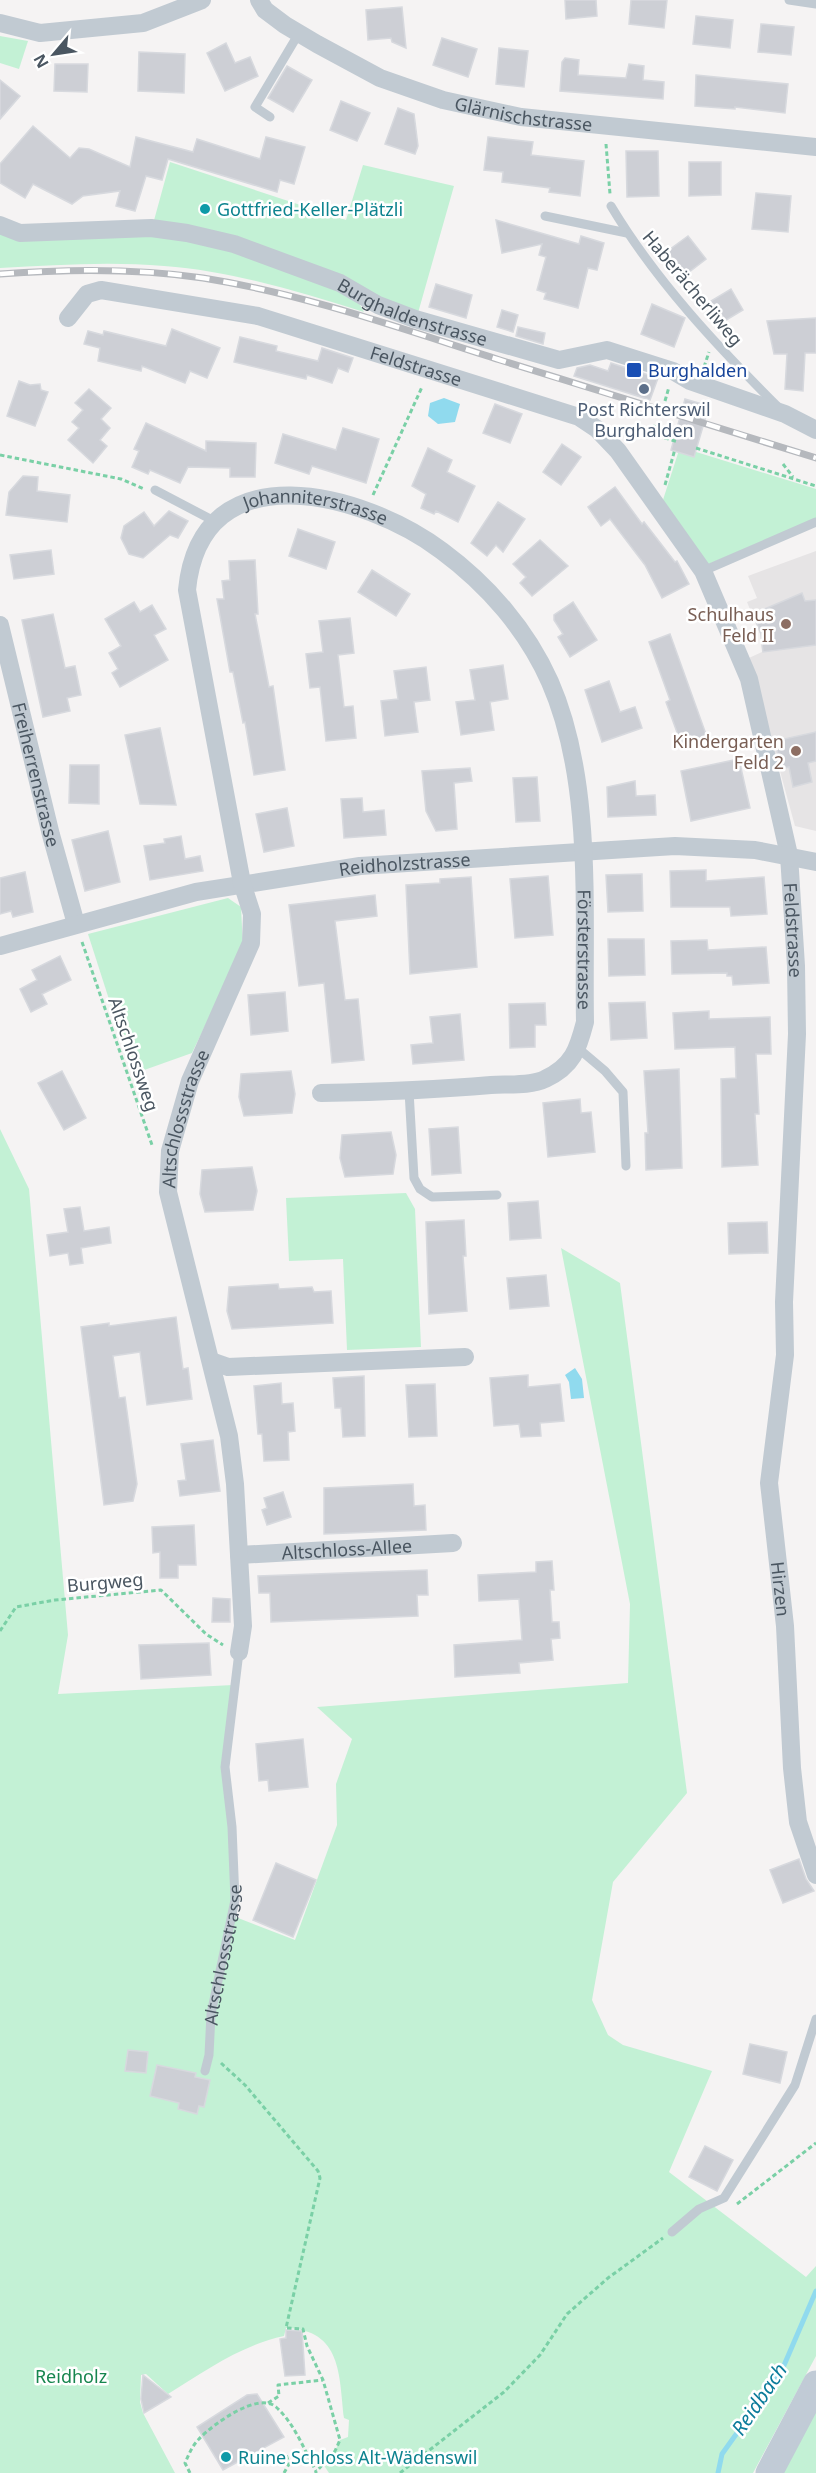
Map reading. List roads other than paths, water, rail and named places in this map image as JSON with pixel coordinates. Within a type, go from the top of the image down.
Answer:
[{"type":"main road","points":[[769,2473],[816,2384]]},
{"type":"street","points":[[0,23],[40,33],[143,23],[201,0]]},
{"type":"street","name":"Glärnischstrasse","points":[[259,0],[265,10],[299,33],[380,78],[443,100],[521,117],[816,147]]},
{"type":"street","name":"Burghaldenstrasse","points":[[0,225],[20,233],[151,228],[187,233],[234,244],[340,283],[378,305],[406,316],[481,340],[559,360],[607,350],[673,370],[690,381],[785,414],[816,430]]},
{"type":"street","name":"Feldstrasse","points":[[68,318],[87,294],[101,290],[258,316],[579,417],[597,429],[618,451],[703,571],[749,679],[789,855],[796,966],[797,1034],[784,1302]]},
{"type":"street","name":"Johanniterstrasse","points":[[242,883],[188,605],[189,575],[193,560],[216,522],[252,500],[280,494],[322,498],[366,511],[417,534],[462,566],[502,607],[536,655],[550,681],[570,738],[576,767],[582,852]]},
{"type":"street","name":"Freiherrenstrasse","points":[[0,624],[51,836],[76,924]]},
{"type":"street","name":"Reidholzstrasse","points":[[0,946],[157,900],[242,883],[360,866],[675,846],[789,855],[816,862]]},
{"type":"street","name":"Försterstrasse","points":[[579,1049],[585,1022],[582,852]]},
{"type":"street","name":"Altschlossstrasse","points":[[239,1652],[243,1626],[235,1484],[229,1436],[168,1192],[170,1151],[190,1082],[251,943],[252,914],[242,883]]},
{"type":"street","points":[[321,1093],[409,1091],[544,1080],[568,1063],[579,1049]]},
{"type":"street","name":"Hirzen","points":[[784,1302],[785,1355],[769,1483],[785,1626],[798,1822],[816,1875]]},
{"type":"street","points":[[211,1361],[228,1367],[465,1357]]},
{"type":"street","name":"Altschloss-Allee","points":[[239,1555],[453,1543]]},
{"type":"lane","points":[[789,0],[816,4]]},
{"type":"lane","points":[[270,117],[255,107],[299,33]]},
{"type":"lane","name":"Haberächerliweg","points":[[610,206],[627,233],[713,342],[785,414]]},
{"type":"lane","name":"Haberächerliweg","points":[[544,216],[627,233]]},
{"type":"lane","points":[[151,490],[216,522]]},
{"type":"lane","points":[[703,571],[816,522]]},
{"type":"lane","points":[[579,1049],[605,1071],[623,1092],[626,1166]]},
{"type":"lane","points":[[409,1091],[414,1178],[420,1189],[432,1197],[496,1195]]},
{"type":"lane","name":"Altschlossstrasse","points":[[206,2071],[211,2014],[235,1900],[225,1767],[239,1652]]},
{"type":"lane","points":[[672,2232],[699,2209],[724,2198],[795,2085],[816,2019]]},
{"type":"water","points":[[444,398],[460,404],[455,422],[438,424],[428,416],[430,403]]},
{"type":"water","points":[[575,1368],[582,1379],[584,1398],[571,1399],[569,1382],[565,1375]]},
{"type":"waterway","name":"Reidbach","points":[[718,2473],[722,2454],[782,2370],[816,2291]]},
{"type":"railway","points":[[0,274],[76,270],[153,272],[203,278],[279,293],[390,325],[816,458]]},
{"type":"place","name":"Gottfried-Keller-Plätzli","points":[[205,209]]},
{"type":"place","name":"Burghalden","points":[[634,370]]},
{"type":"place","name":"Post Richterswil Burghalden","points":[[644,389]]},
{"type":"place","name":"Schulhaus Feld II","points":[[786,624]]},
{"type":"place","name":"Kindergarten Feld 2","points":[[796,751]]},
{"type":"place","name":"Ruine Schloss Alt-Wädenswil","points":[[226,2457]]},
{"type":"park label","name":"Reidholz","points":[[71,2376]]}]
